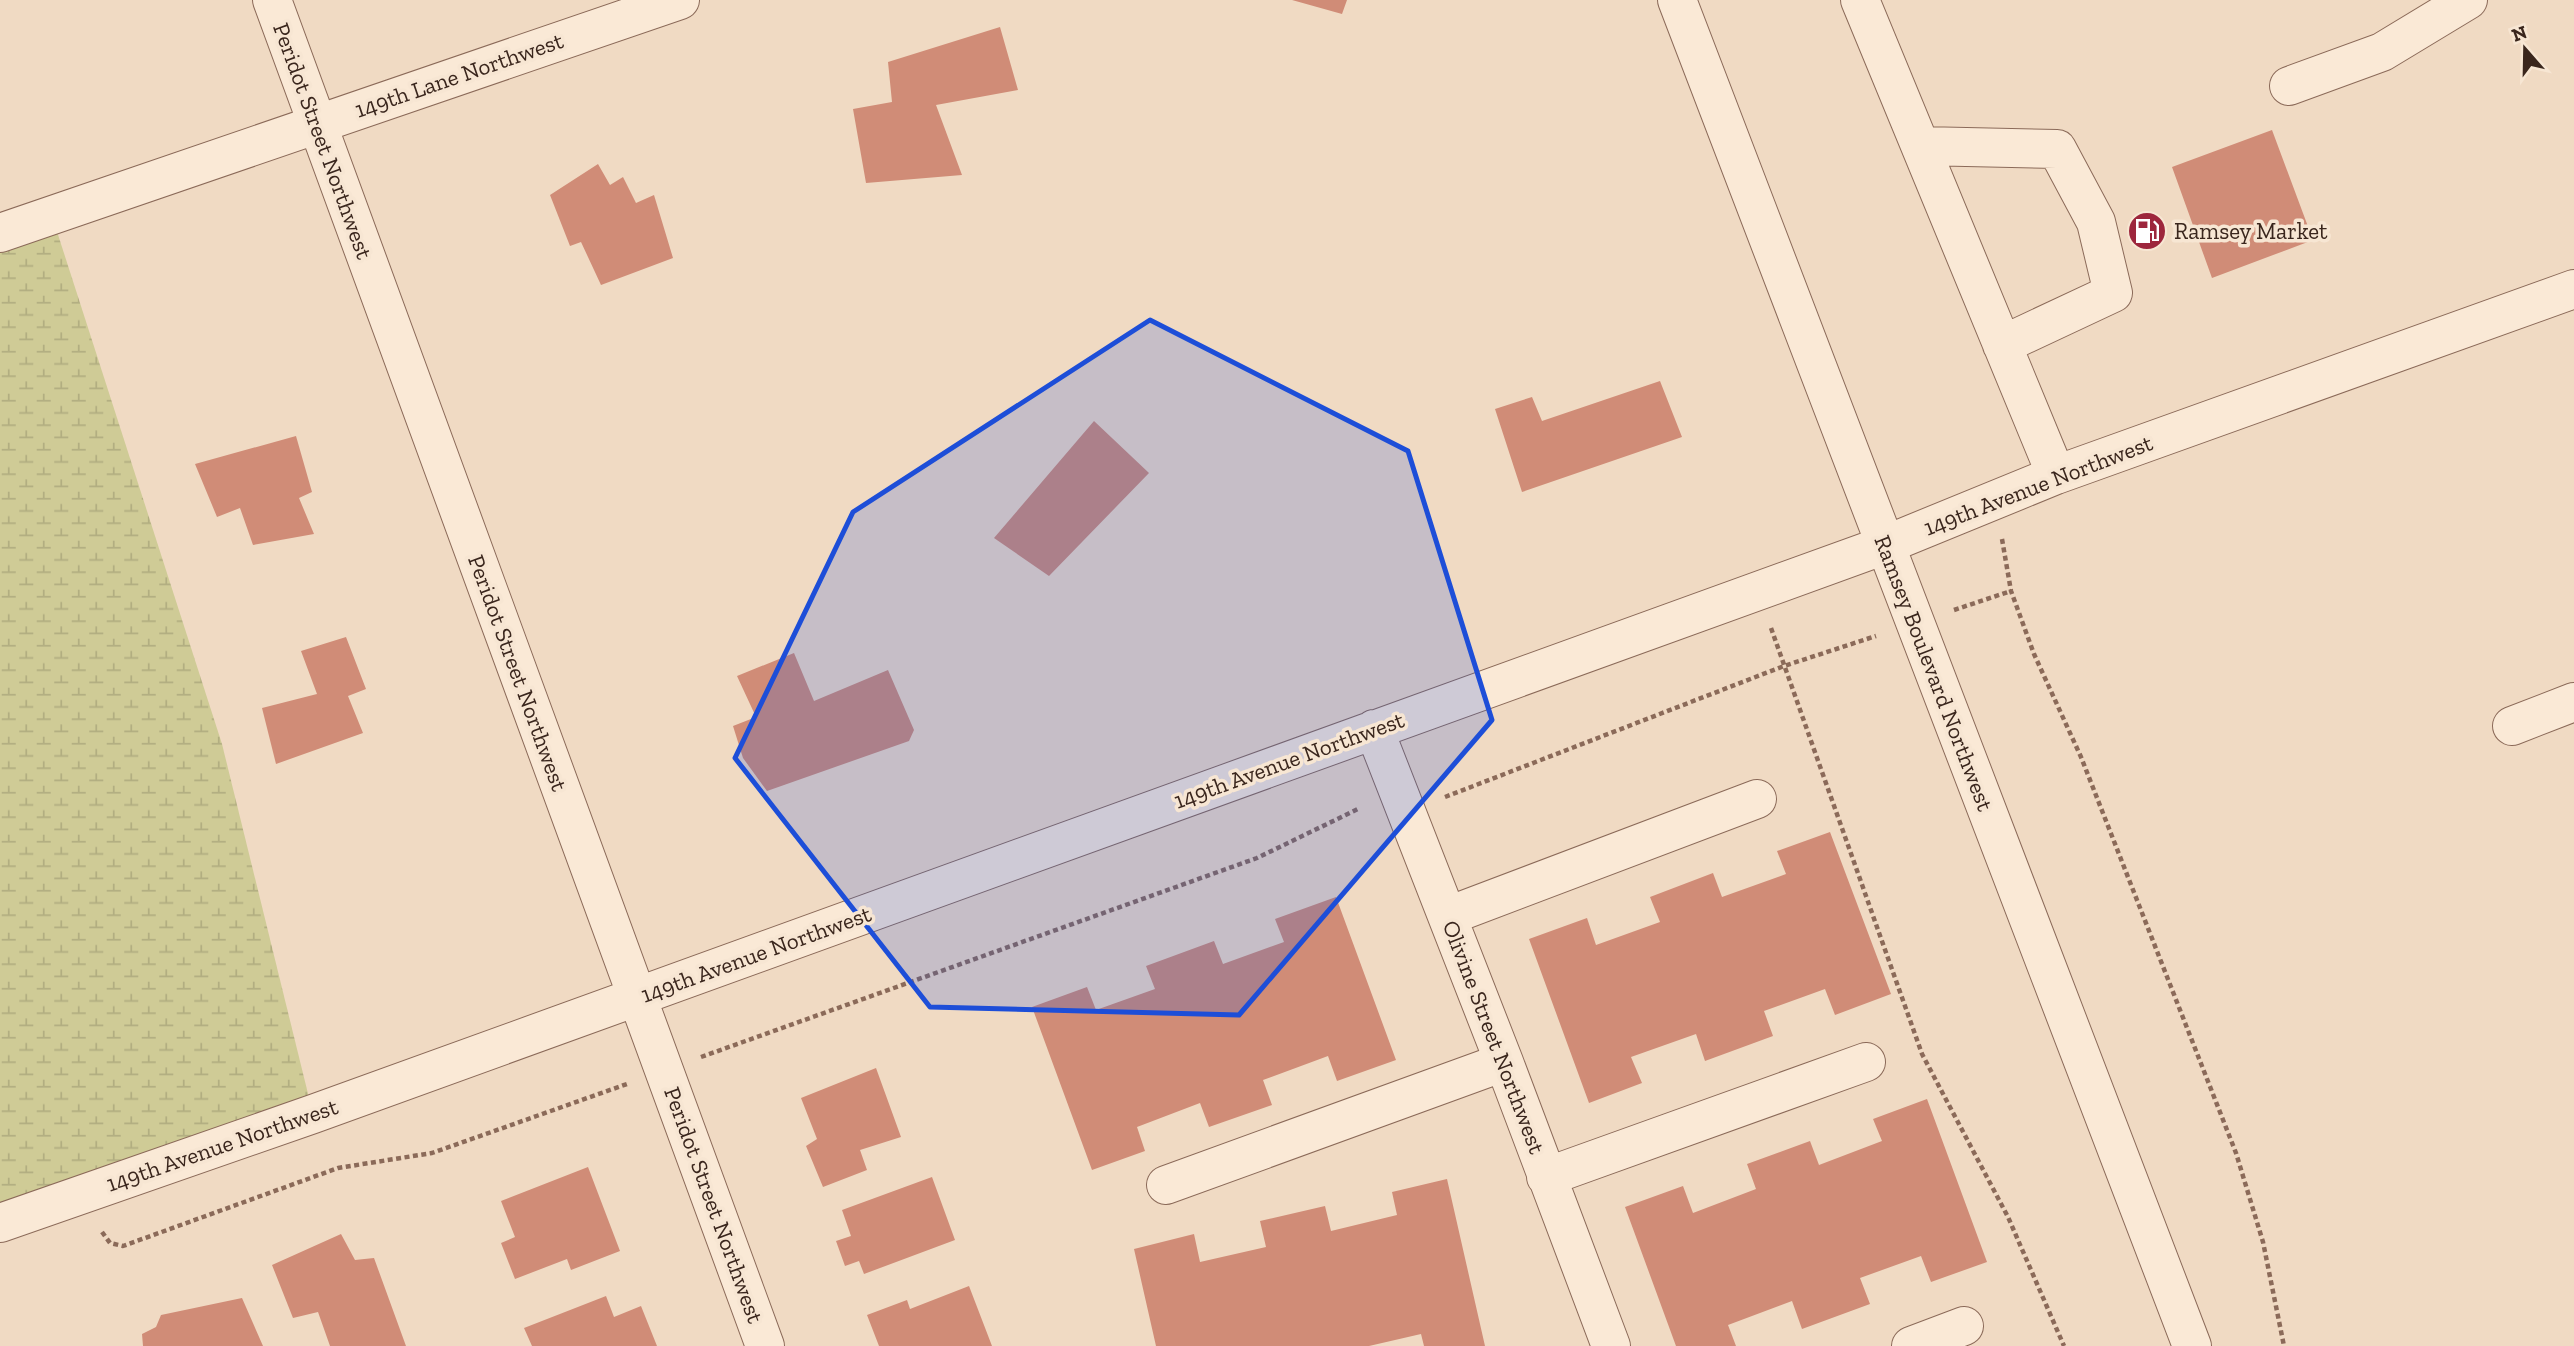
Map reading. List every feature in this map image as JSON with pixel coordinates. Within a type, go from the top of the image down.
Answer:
[{"type":"street","name":"Peridot Street Northwest","points":[[272,0],[315,124],[765,1346]]},
{"type":"street","name":"149th Lane Northwest","points":[[0,233],[680,0]]},
{"type":"street","name":"Ramsey Boulevard Northwest","points":[[1677,0],[2192,1346]]},
{"type":"street","points":[[1860,0],[2056,475]]},
{"type":"street","points":[[2289,86],[2382,52],[2469,0]]},
{"type":"street","points":[[1921,146],[2057,149],[2096,222],[2113,293],[2002,345]]},
{"type":"street","name":"149th Avenue Northwest","points":[[0,1223],[638,997],[1885,545],[2056,475],[2574,289]]},
{"type":"street","points":[[2512,726],[2574,702]]},
{"type":"street","name":"Olivine Street Northwest","points":[[1374,729],[1611,1346]]},
{"type":"street","points":[[1448,916],[1757,799]]},
{"type":"street","points":[[1166,1185],[1504,1062]]},
{"type":"street","points":[[1546,1177],[1866,1062]]},
{"type":"street","points":[[1911,1346],[1964,1326]]},
{"type":"path","points":[[1995,500],[2011,591],[2034,654],[2081,757],[2236,1153],[2263,1242],[2284,1346]]},
{"type":"path","points":[[1758,591],[1922,1054],[2008,1217],[2064,1346]]},
{"type":"path","points":[[84,1193],[110,1243],[123,1246],[338,1168],[432,1153],[1257,858],[1367,804],[1443,798],[1784,666]]},
{"type":"highlighted area","points":[[1150,320],[1408,451],[1492,720],[1239,1015],[930,1007],[735,758],[853,512]]},
{"type":"green space","points":[[52,216],[222,744],[313,1114],[0,1228],[0,233]]},
{"type":"building","points":[[1292,0],[1347,0],[1342,14]]},
{"type":"building","points":[[1000,27],[1018,90],[936,105],[962,175],[866,183],[853,109],[892,102],[888,62]]},
{"type":"building","points":[[2272,130],[2313,240],[2212,278],[2172,167]]},
{"type":"building","points":[[598,164],[610,185],[623,177],[636,203],[654,195],[673,258],[601,285],[581,242],[570,246],[550,195]]},
{"type":"building","points":[[1660,381],[1682,437],[1522,492],[1495,409],[1532,397],[1542,421]]},
{"type":"building","points":[[1094,421],[1149,473],[1049,576],[994,538]]},
{"type":"building","points":[[296,436],[312,492],[299,498],[314,534],[253,545],[240,508],[217,517],[195,464]]},
{"type":"building","points":[[346,637],[366,689],[348,696],[363,733],[276,764],[262,708],[317,694],[301,651]]},
{"type":"building","points":[[794,653],[814,701],[888,670],[914,730],[909,741],[767,791],[743,758],[733,726],[756,717],[737,676]]},
{"type":"building","points":[[1830,832],[1891,994],[1835,1015],[1825,989],[1764,1011],[1773,1036],[1705,1061],[1696,1034],[1631,1057],[1642,1083],[1589,1103],[1529,939],[1587,918],[1596,945],[1660,922],[1650,897],[1713,873],[1722,897],[1786,874],[1777,851]]},
{"type":"building","points":[[1336,897],[1396,1060],[1337,1081],[1328,1056],[1263,1080],[1272,1105],[1209,1127],[1200,1103],[1137,1127],[1145,1151],[1092,1170],[1032,1007],[1087,987],[1096,1010],[1155,989],[1146,966],[1214,941],[1223,964],[1284,942],[1275,919]]},
{"type":"building","points":[[876,1068],[901,1137],[860,1150],[867,1170],[823,1187],[806,1146],[817,1139],[801,1098]]},
{"type":"building","points":[[1927,1099],[1987,1262],[1931,1282],[1921,1256],[1860,1278],[1870,1304],[1802,1329],[1792,1301],[1728,1325],[1736,1346],[1676,1346],[1625,1207],[1683,1186],[1693,1213],[1756,1189],[1747,1164],[1810,1141],[1819,1165],[1882,1141],[1873,1119]]},
{"type":"building","points":[[588,1167],[620,1251],[571,1270],[567,1259],[515,1279],[501,1243],[515,1237],[501,1201]]},
{"type":"building","points":[[932,1177],[955,1240],[864,1274],[859,1261],[845,1266],[836,1241],[851,1236],[842,1210]]},
{"type":"building","points":[[1447,1179],[1485,1346],[1424,1346],[1421,1334],[1369,1346],[1156,1346],[1134,1249],[1194,1234],[1200,1262],[1266,1247],[1260,1221],[1325,1206],[1331,1231],[1397,1215],[1392,1192]]},
{"type":"building","points":[[341,1234],[355,1260],[374,1258],[406,1346],[330,1346],[318,1312],[293,1318],[272,1265]]},
{"type":"building","points":[[969,1286],[992,1346],[879,1346],[867,1315],[907,1300],[910,1309]]},
{"type":"building","points":[[606,1296],[614,1317],[641,1306],[657,1346],[532,1346],[524,1328]]},
{"type":"building","points":[[242,1298],[263,1346],[143,1346],[142,1334],[156,1327],[161,1315]]},
{"type":"place","name":"Ramsey Market","points":[[2147,231]]}]
